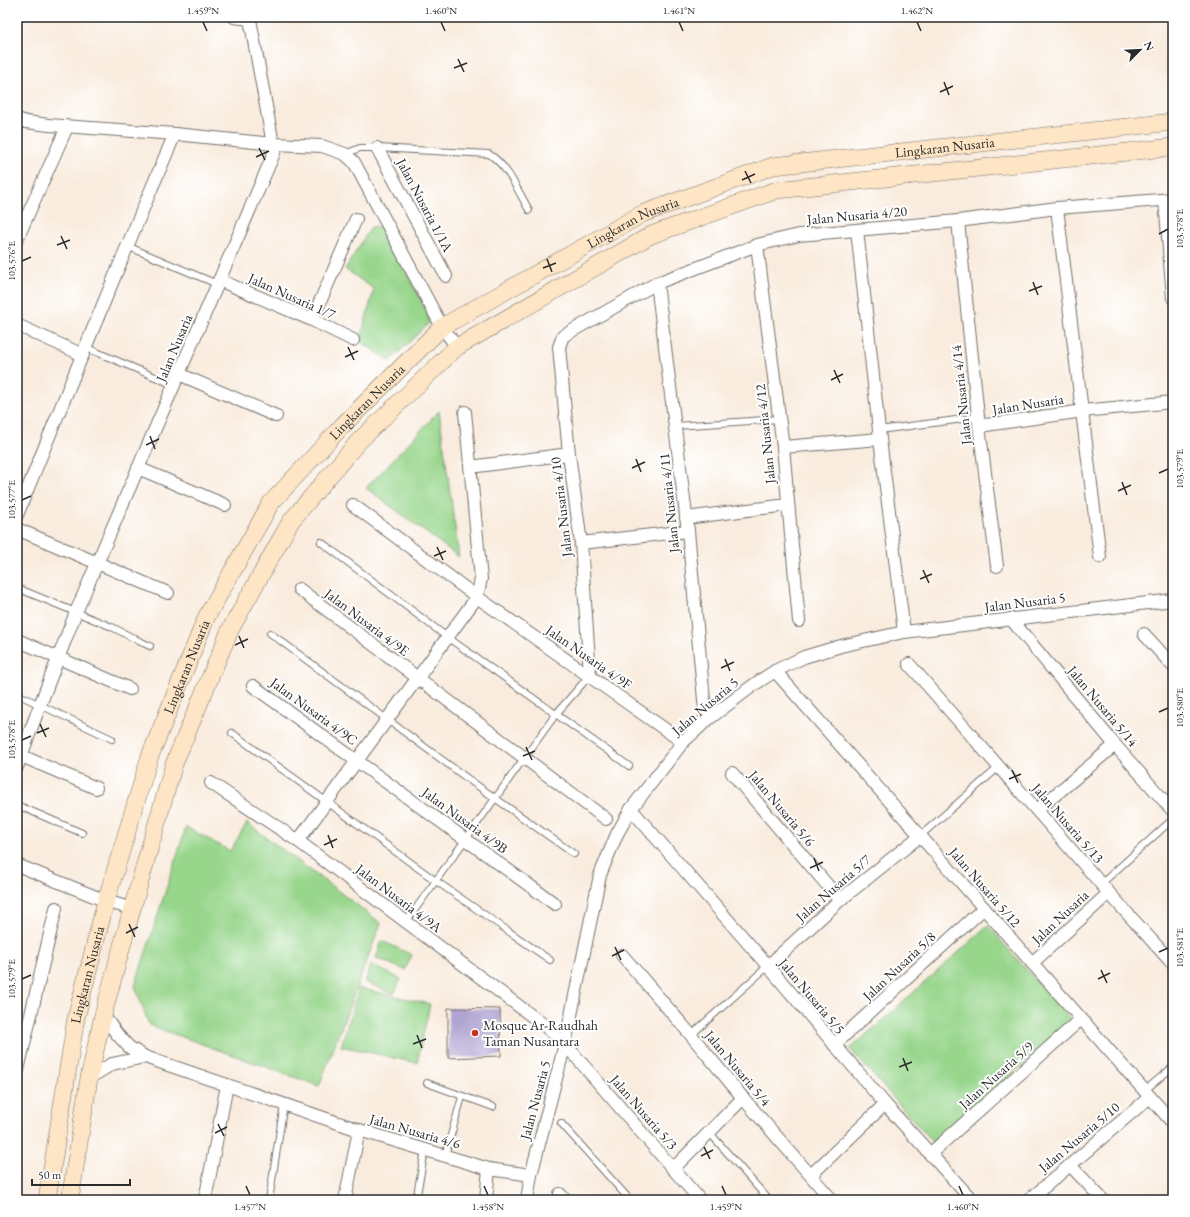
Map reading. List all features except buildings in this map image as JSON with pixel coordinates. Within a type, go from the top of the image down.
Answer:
[{"type":"main road","name":"Lingkaran Nusaria","points":[[47,1200],[76,1018],[106,901],[150,756],[206,616],[271,503],[343,425],[442,327],[642,214],[773,166],[1173,122]]},
{"type":"main road","name":"Lingkaran Nusaria","points":[[70,1200],[89,1078],[103,1015],[174,764],[230,630],[291,521],[358,442],[457,348],[651,234],[777,190],[1173,147]]},
{"type":"street","points":[[234,17],[250,18],[275,144]]},
{"type":"street","points":[[17,119],[67,127],[175,134],[275,144],[322,146],[345,154],[354,162],[442,327],[457,348]]},
{"type":"street","points":[[17,239],[67,127]]},
{"type":"street","points":[[17,515],[127,246],[175,134]]},
{"type":"street","name":"Jalan Nusaria","points":[[18,759],[76,612],[272,158],[275,144]]},
{"type":"street","name":"Jalan Nusaria 1/1A","points":[[377,148],[446,276]]},
{"type":"street","points":[[1169,199],[1173,298]]},
{"type":"street","name":"Jalan Nusaria 4/20","points":[[563,336],[657,283],[757,245],[799,235],[958,221],[1057,208],[1169,199]]},
{"type":"street","points":[[1057,208],[1100,557]]},
{"type":"street","points":[[312,320],[356,219]]},
{"type":"street","name":"Jalan Nusaria 4/14","points":[[958,221],[979,422],[997,566]]},
{"type":"street","points":[[857,230],[904,632]]},
{"type":"street","name":"Jalan Nusaria 4/12","points":[[757,245],[783,447],[787,505],[799,621]]},
{"type":"street","name":"Jalan Nusaria 1/7","points":[[218,282],[312,320],[353,340]]},
{"type":"street","name":"Jalan Nusaria 4/11","points":[[657,283],[688,531],[706,721]]},
{"type":"street","points":[[17,325],[85,351]]},
{"type":"street","name":"Jalan Nusaria 4/10","points":[[563,336],[559,347],[569,454],[581,543],[590,675]]},
{"type":"street","points":[[176,380],[276,416]]},
{"type":"street","name":"Jalan Nusaria","points":[[979,422],[1173,402]]},
{"type":"street","points":[[298,841],[477,597],[481,579],[465,412]]},
{"type":"street","points":[[783,447],[880,434]]},
{"type":"street","points":[[470,467],[569,454]]},
{"type":"street","points":[[138,468],[225,505]]},
{"type":"street","name":"Jalan Nusaria 4/9F","points":[[353,505],[477,597],[590,675],[683,742]]},
{"type":"street","points":[[686,518],[787,505]]},
{"type":"street","points":[[17,529],[168,593]]},
{"type":"street","points":[[581,543],[688,531]]},
{"type":"street","name":"Jalan Nusaria 4/9E","points":[[298,589],[606,819]]},
{"type":"street","name":"Jalan Nusaria 5","points":[[527,1200],[531,1175],[565,1044],[600,875],[617,834],[631,809],[683,742],[706,721],[755,684],[775,671],[804,657],[841,646],[904,632],[1173,600]]},
{"type":"street","name":"Jalan Nusaria 5/14","points":[[1011,619],[1115,745],[1173,812]]},
{"type":"street","points":[[1144,634],[1173,666]]},
{"type":"street","points":[[17,640],[130,689]]},
{"type":"street","name":"Jalan Nusaria 5/13","points":[[909,664],[1173,964]]},
{"type":"street","name":"Jalan Nusaria 5/12","points":[[775,671],[1173,1123]]},
{"type":"street","name":"Jalan Nusaria 4/9C","points":[[253,686],[357,761]]},
{"type":"street","points":[[1037,810],[1115,745]]},
{"type":"street","points":[[18,759],[96,788]]},
{"type":"street","name":"Jalan Nusaria 4/9B","points":[[357,761],[555,904]]},
{"type":"street","name":"Jalan Nusaria 5/6","points":[[732,773],[840,900]]},
{"type":"street","name":"Jalan Nusaria 4/9A","points":[[211,783],[298,841],[544,1025],[565,1044]]},
{"type":"street","name":"Jalan Nusaria 5/5","points":[[631,809],[768,966],[885,1104],[972,1200]]},
{"type":"street","name":"Jalan Nusaria 5/7","points":[[768,966],[840,900],[920,836]]},
{"type":"street","points":[[17,865],[106,901],[132,909]]},
{"type":"street","name":"Jalan Nusaria","points":[[1032,964],[1105,888]]},
{"type":"street","points":[[17,1074],[56,908]]},
{"type":"street","name":"Jalan Nusaria 5/8","points":[[834,1045],[984,908]]},
{"type":"street","name":"Jalan Nusaria 5/4","points":[[622,955],[832,1200]]},
{"type":"street","points":[[103,1015],[116,1034],[129,1047],[145,1057],[359,1130]]},
{"type":"street","name":"Jalan Nusaria 5/9","points":[[930,1154],[1082,1019]]},
{"type":"street","name":"Jalan Nusaria 5/3","points":[[565,1044],[700,1200]]},
{"type":"street","points":[[89,1078],[112,1064],[145,1057]]},
{"type":"street","points":[[205,1200],[227,1084]]},
{"type":"street","name":"Jalan Nusaria 5/10","points":[[1029,1200],[1070,1165],[1147,1094]]},
{"type":"street","points":[[673,1169],[743,1098]]},
{"type":"street","points":[[811,1175],[885,1104]]},
{"type":"street","name":"Jalan Nusaria 4/6","points":[[345,1200],[359,1130],[489,1169],[531,1175]]},
{"type":"street","points":[[1070,1165],[1103,1200]]},
{"type":"street","points":[[486,1200],[489,1169]]},
{"type":"lane","points":[[345,154],[360,148],[488,154],[504,167],[529,210]]},
{"type":"lane","points":[[127,246],[218,282]]},
{"type":"lane","points":[[85,351],[176,380]]},
{"type":"lane","points":[[676,426],[779,419]]},
{"type":"lane","points":[[880,434],[979,422]]},
{"type":"lane","points":[[321,542],[447,637],[629,766]]},
{"type":"lane","points":[[17,588],[112,627],[150,646]]},
{"type":"lane","points":[[270,633],[574,854]]},
{"type":"lane","points":[[406,922],[494,797],[556,714],[590,675]]},
{"type":"lane","points":[[17,694],[112,739]]},
{"type":"lane","points":[[232,733],[550,960]]},
{"type":"lane","points":[[920,836],[1000,767]]},
{"type":"lane","points":[[17,805],[82,833]]},
{"type":"lane","points":[[1105,888],[1173,819]]},
{"type":"lane","points":[[691,1035],[768,966]]},
{"type":"lane","points":[[1147,1094],[1173,1067]]},
{"type":"lane","points":[[427,1083],[493,1107]]},
{"type":"lane","points":[[445,1156],[462,1097]]},
{"type":"lane","points":[[269,1200],[284,1104]]},
{"type":"lane","points":[[561,1123],[630,1200]]},
{"type":"lane","points":[[709,1132],[769,1200]]},
{"type":"lane","points":[[416,1200],[425,1150]]},
{"type":"green space","points":[[382,226],[427,312],[429,323],[390,361],[360,341],[374,289],[345,269],[371,227]]},
{"type":"green space","points":[[439,411],[459,557],[366,488]]},
{"type":"green space","points":[[247,823],[381,923],[319,1086],[149,1025],[135,986],[186,827],[230,851]]},
{"type":"green space","points":[[988,926],[1072,1021],[934,1144],[850,1049]]},
{"type":"green space","points":[[382,941],[412,955],[405,970],[376,958]]},
{"type":"green space","points":[[371,965],[401,979],[394,994],[365,982]]},
{"type":"green space","points":[[359,988],[430,1004],[417,1063],[341,1046]]},
{"type":"place","name":"Mosque Ar-Raudhah Taman Nusantara","points":[[475,1033]]}]
